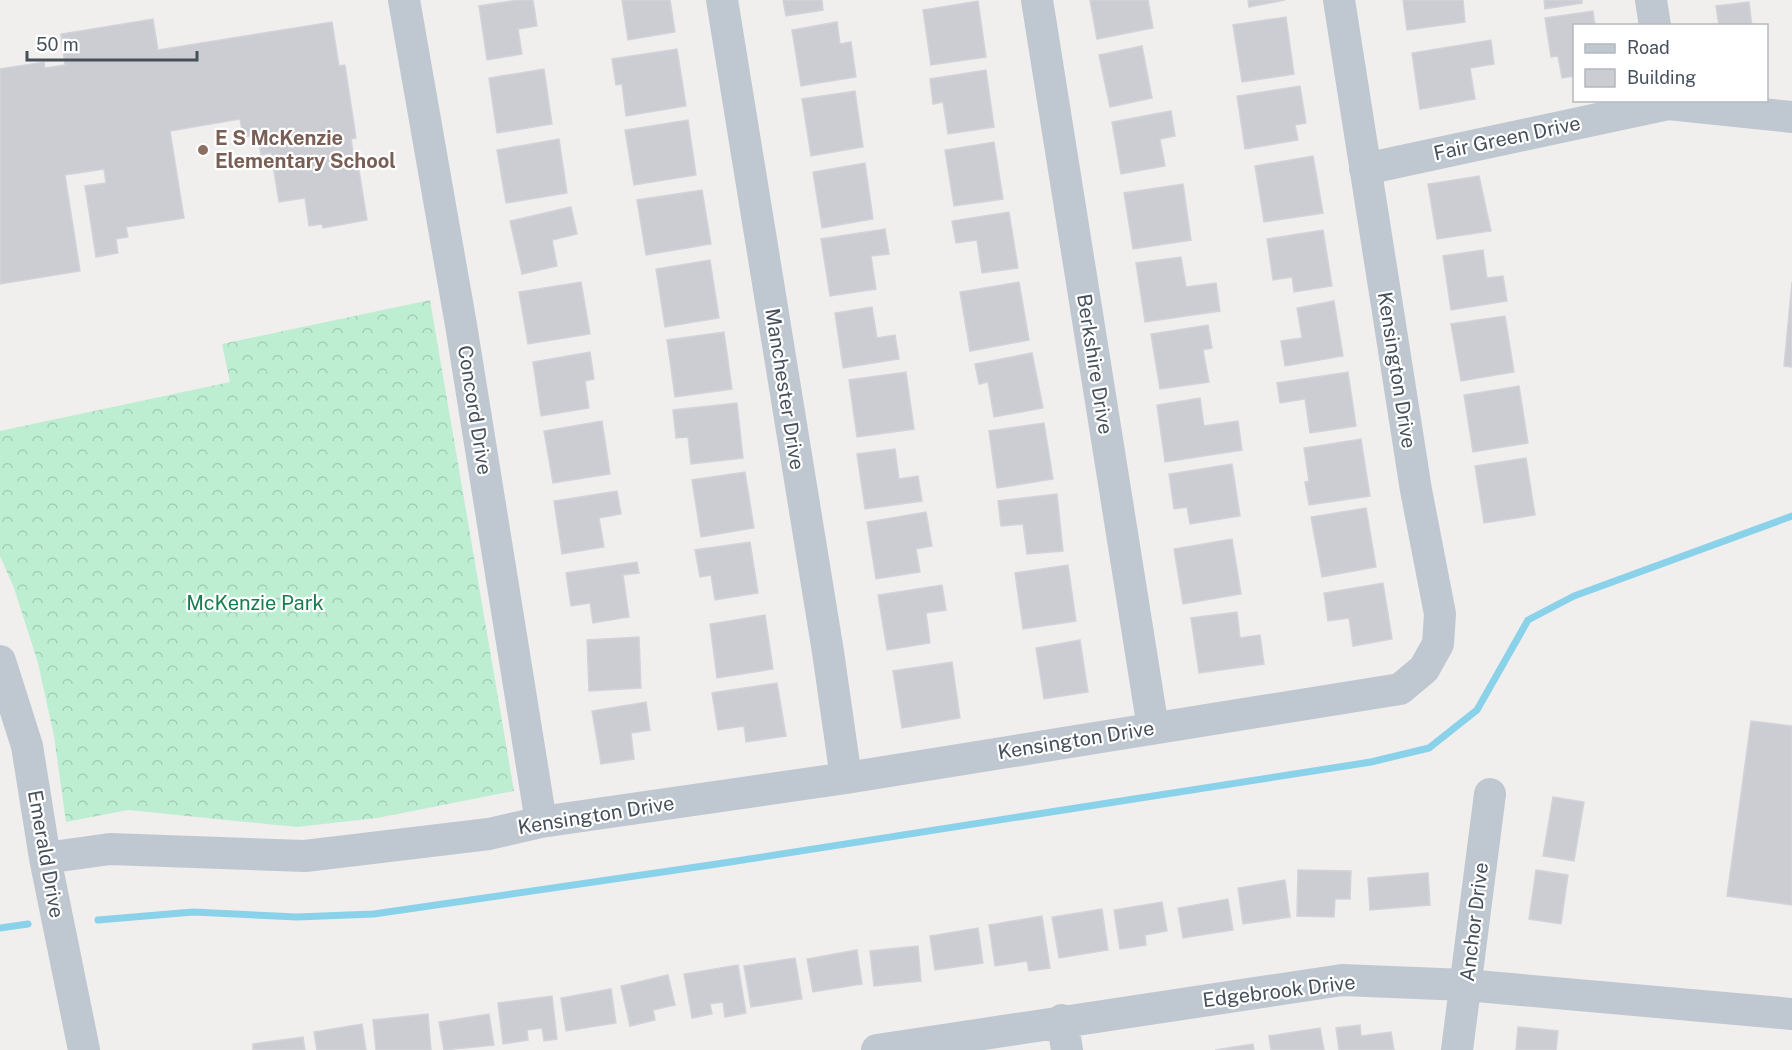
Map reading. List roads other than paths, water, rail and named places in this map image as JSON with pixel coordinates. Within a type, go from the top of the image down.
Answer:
[{"type":"street","name":"Concord Drive","points":[[404,0],[461,325],[541,822]]},
{"type":"street","name":"Manchester Drive","points":[[722,0],[826,641],[846,778]]},
{"type":"street","name":"Berkshire Drive","points":[[1037,0],[1153,728]]},
{"type":"street","name":"Kensington Drive","points":[[45,858],[110,849],[304,856],[489,834],[541,822],[846,778],[1400,689],[1424,669],[1438,644],[1440,614],[1416,490],[1340,0]]},
{"type":"street","points":[[1651,0],[1655,24]]},
{"type":"street","name":"Fair Green Drive","points":[[1365,169],[1668,102],[1792,117]]},
{"type":"street","name":"Emerald Drive","points":[[0,661],[27,746],[45,858],[84,1050]]},
{"type":"street","name":"Anchor Drive","points":[[1457,1050],[1490,794]]},
{"type":"street","name":"Edgebrook Drive","points":[[877,1050],[1064,1035],[1342,980],[1466,985],[1792,1014]]},
{"type":"waterway","points":[[98,920],[193,912],[297,917],[374,914],[717,864],[1371,762],[1429,748],[1477,710],[1528,620],[1574,596],[1792,516]]},
{"type":"waterway","points":[[0,928],[28,924]]},
{"type":"place","name":"E S McKenzie Elementary School","points":[[203,150]]},
{"type":"park label","name":"McKenzie Park","points":[[255,603]]}]
